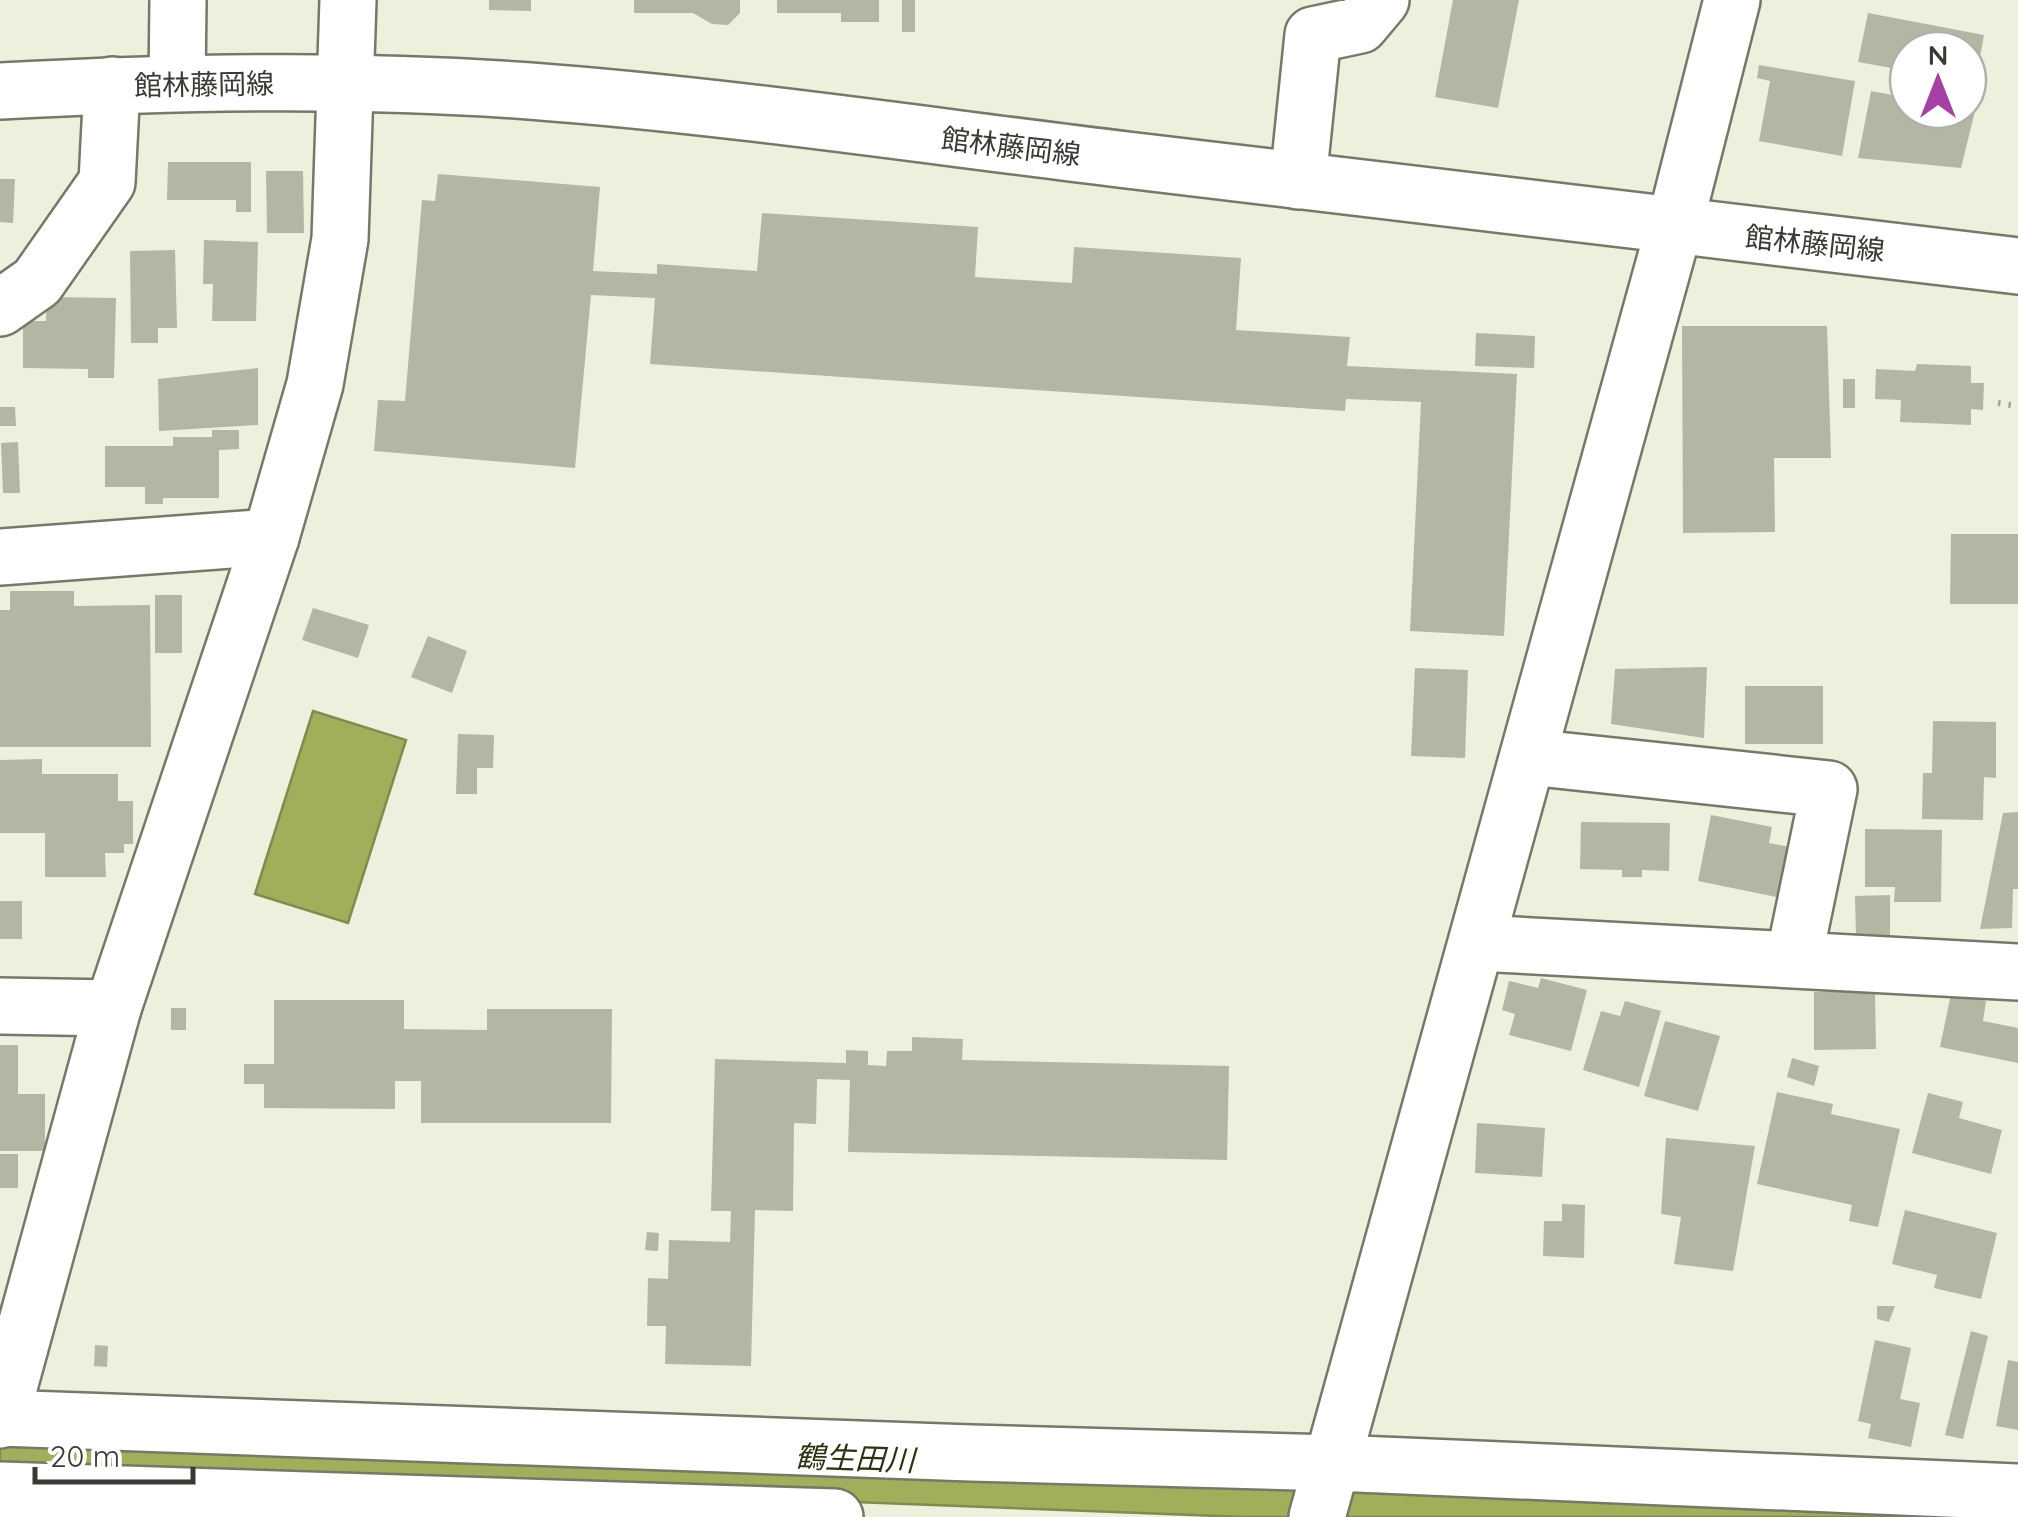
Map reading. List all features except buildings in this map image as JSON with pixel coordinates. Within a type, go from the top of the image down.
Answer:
[{"type":"street","points":[[178,0],[178,83]]},
{"type":"street","points":[[348,0],[340,239],[315,384],[270,537],[113,1008],[0,1419],[931,1452],[1327,1486],[2018,1492]]},
{"type":"street","points":[[1298,181],[1312,36],[1360,25],[1381,0]]},
{"type":"street","points":[[1327,1486],[1674,228],[1732,0]]},
{"type":"street","name":"館林藤岡線","points":[[0,92],[178,83],[344,83],[528,91],[2018,266]]},
{"type":"street","points":[[0,308],[38,282],[107,182],[112,86]]},
{"type":"street","points":[[0,557],[270,537]]},
{"type":"street","points":[[1529,757],[1829,789],[1794,958]]},
{"type":"street","points":[[1478,943],[2018,972]]},
{"type":"street","points":[[0,1006],[113,1008]]},
{"type":"street","points":[[0,1490],[442,1511],[835,1517]]},
{"type":"path","points":[[1998,403],[2018,406]]},
{"type":"shaded area","points":[[313,711],[406,740],[348,923],[255,894]]},
{"type":"shaded area","points":[[0,1436],[2018,1517],[1245,1517],[0,1469]]},
{"type":"water label","name":"鶴生田川","points":[[855,1458]]}]
